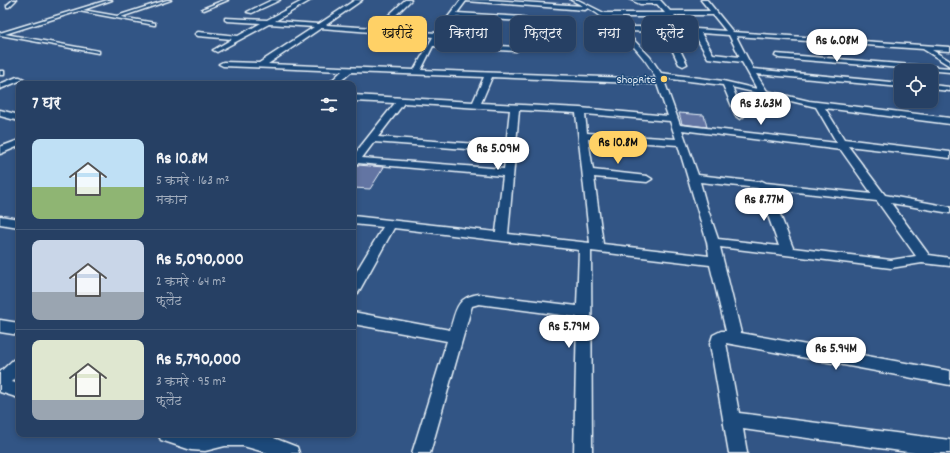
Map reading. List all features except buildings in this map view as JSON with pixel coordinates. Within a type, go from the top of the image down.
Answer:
[{"type":"street","points":[[250,12],[277,0]]},
{"type":"street","points":[[217,50],[308,0]]},
{"type":"street","points":[[260,66],[359,0]]},
{"type":"street","points":[[391,16],[408,0]]},
{"type":"street","points":[[452,15],[465,0],[592,8]]},
{"type":"street","points":[[574,0],[603,15],[715,13]]},
{"type":"street","points":[[634,0],[640,2],[658,1],[669,14]]},
{"type":"street","points":[[704,0],[731,33],[750,72],[763,92]]},
{"type":"street","points":[[452,15],[510,18]]},
{"type":"street","points":[[227,19],[368,30]]},
{"type":"street","points":[[698,32],[731,33],[950,49]]},
{"type":"street","points":[[198,34],[239,38]]},
{"type":"street","points":[[698,34],[711,56],[744,60]]},
{"type":"street","points":[[416,72],[435,39]]},
{"type":"street","points":[[838,41],[856,62]]},
{"type":"street","points":[[431,44],[510,49]]},
{"type":"street","points":[[634,45],[652,64],[659,79],[694,178],[700,204],[713,242],[716,261],[735,338]]},
{"type":"street","points":[[923,47],[950,64]]},
{"type":"street","points":[[677,52],[683,64]]},
{"type":"street","points":[[779,56],[950,70]]},
{"type":"street","points":[[821,59],[839,79]]},
{"type":"street","points":[[223,64],[489,75],[659,79],[690,78],[763,92],[792,101],[819,106],[950,121]]},
{"type":"street","points":[[879,64],[894,78]]},
{"type":"street","points":[[335,81],[349,69]]},
{"type":"street","points":[[750,72],[894,84]]},
{"type":"street","points":[[476,105],[489,75]]},
{"type":"street","points":[[0,87],[16,81]]},
{"type":"street","points":[[726,84],[740,116]]},
{"type":"street","points":[[938,88],[950,89]]},
{"type":"street","points":[[356,98],[580,111],[843,145],[949,156]]},
{"type":"street","points":[[356,159],[401,101]]},
{"type":"street","points":[[819,106],[843,145],[924,259]]},
{"type":"street","points":[[502,237],[515,108]]},
{"type":"street","points":[[580,111],[588,173],[591,247],[583,312],[583,453]]},
{"type":"street","points":[[0,113],[16,117]]},
{"type":"street","points":[[583,136],[681,142]]},
{"type":"street","points":[[372,139],[511,149]]},
{"type":"street","points":[[0,151],[16,143]]},
{"type":"street","points":[[356,161],[509,173]]},
{"type":"street","points":[[588,173],[647,179]]},
{"type":"street","points":[[694,178],[762,184],[880,198],[950,210]]},
{"type":"street","points":[[762,184],[788,252]]},
{"type":"street","points":[[0,220],[16,223]]},
{"type":"street","points":[[356,220],[716,261]]},
{"type":"street","points":[[356,284],[391,224]]},
{"type":"street","points":[[713,242],[896,264],[924,259],[950,262]]},
{"type":"street","points":[[421,453],[455,337],[467,303],[472,300],[479,299],[583,312]]},
{"type":"street","points":[[356,319],[455,337]]},
{"type":"street","points":[[0,326],[16,329]]},
{"type":"street","points":[[738,453],[718,338],[735,338],[950,378]]},
{"type":"street","points":[[0,382],[16,368]]},
{"type":"street","points":[[0,385],[16,390]]},
{"type":"street","points":[[732,420],[950,448]]},
{"type":"street","points":[[177,437],[191,441],[205,442],[225,438],[265,438],[290,453]]},
{"type":"lane","points":[[8,6],[15,0]]},
{"type":"lane","points":[[0,34],[111,0]]},
{"type":"lane","points":[[117,17],[170,0]]},
{"type":"lane","points":[[203,9],[227,0]]},
{"type":"lane","points":[[78,10],[154,24]]},
{"type":"lane","points":[[0,34],[98,52]]},
{"type":"place","name":"ShopRite","points":[[664,79]]}]
